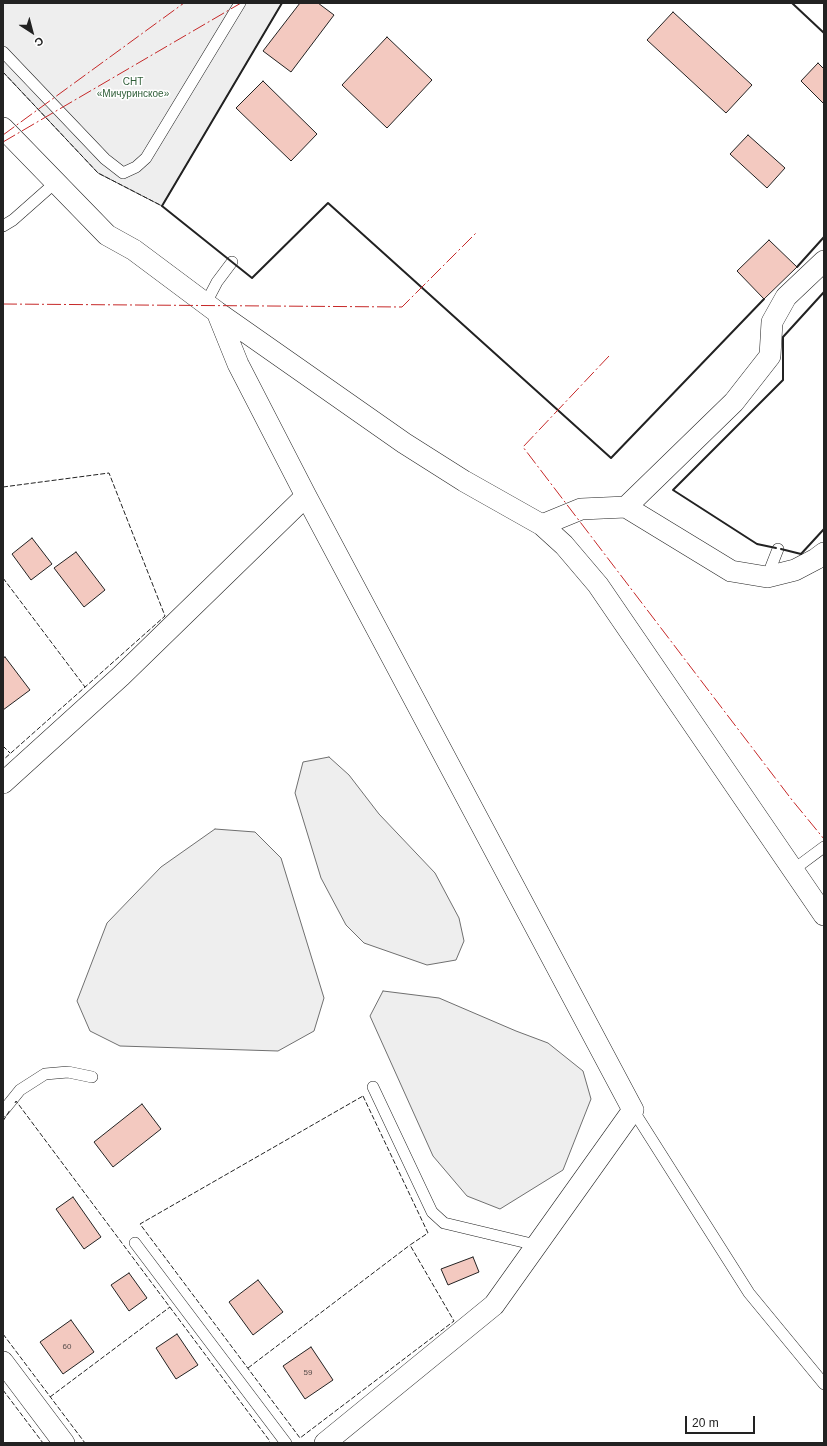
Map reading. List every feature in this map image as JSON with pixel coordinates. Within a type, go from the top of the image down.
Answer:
[{"type":"street","points":[[3,128],[108,236],[134,250],[211,307],[404,443],[542,525],[564,545],[598,585],[824,915]]},
{"type":"street","points":[[626,507],[734,402],[770,356],[772,322],[786,297],[824,261]]},
{"type":"street","points":[[211,307],[238,364],[306,496],[633,1110],[494,1305],[325,1443]]},
{"type":"street","points":[[3,782],[121,676],[306,496]]},
{"type":"street","points":[[542,525],[582,509],[626,507],[730,571],[767,577],[795,570],[824,553]]},
{"type":"street","points":[[3,1362],[64,1443]]},
{"type":"lane","points":[[3,52],[105,159],[123,173],[136,167],[146,158],[240,3]]},
{"type":"lane","points":[[3,226],[13,220],[56,182]]},
{"type":"lane","points":[[211,307],[217,282],[232,262]]},
{"type":"lane","points":[[767,577],[778,549]]},
{"type":"lane","points":[[793,870],[824,847]]},
{"type":"lane","points":[[3,1111],[20,1090],[45,1074],[68,1072],[92,1077]]},
{"type":"lane","points":[[373,1087],[432,1212],[444,1223],[536,1245]]},
{"type":"lane","points":[[633,1110],[749,1293],[824,1384]]},
{"type":"lane","points":[[135,1243],[286,1443]]},
{"type":"green space","name":"СНТ «Мичуринское»","points":[[3,3],[282,3],[162,206],[98,173],[3,72]]},
{"type":"green space","points":[[329,757],[349,775],[379,814],[435,873],[459,918],[464,941],[456,960],[427,965],[364,943],[346,925],[321,878],[295,793],[303,762]]},
{"type":"green space","points":[[215,829],[255,832],[281,858],[324,998],[314,1031],[278,1051],[120,1046],[90,1031],[77,1001],[107,923],[161,867]]},
{"type":"green space","points":[[383,991],[439,998],[548,1043],[583,1071],[591,1099],[563,1170],[500,1209],[467,1196],[433,1156],[370,1016]]},
{"type":"building","points":[[300,3],[318,3],[334,15],[291,72],[263,51]]},
{"type":"building","points":[[673,12],[752,85],[726,113],[647,40]]},
{"type":"building","points":[[387,37],[432,80],[387,128],[342,85]]},
{"type":"building","points":[[818,63],[824,69],[824,104],[801,81]]},
{"type":"building","points":[[263,81],[317,134],[291,161],[236,108]]},
{"type":"building","points":[[748,135],[785,168],[767,188],[730,154]]},
{"type":"building","points":[[769,240],[797,267],[764,299],[737,271]]},
{"type":"building","points":[[32,538],[52,564],[31,580],[12,554]]},
{"type":"building","points":[[76,552],[105,590],[84,607],[54,568]]},
{"type":"building","points":[[5,657],[30,690],[3,710],[3,658]]},
{"type":"building","points":[[142,1104],[161,1129],[113,1167],[94,1142]]},
{"type":"building","points":[[73,1197],[101,1237],[84,1249],[56,1209]]},
{"type":"building","points":[[473,1257],[479,1272],[448,1285],[441,1269]]},
{"type":"building","points":[[129,1273],[147,1298],[129,1311],[111,1285]]},
{"type":"building","points":[[258,1280],[283,1312],[253,1335],[229,1302]]},
{"type":"building","points":[[71,1320],[94,1352],[63,1374],[40,1342]]},
{"type":"building","points":[[177,1334],[198,1365],[176,1379],[156,1348]]},
{"type":"building","points":[[311,1347],[333,1380],[305,1399],[283,1366]]},
{"type":"fence","points":[[3,72],[98,173],[162,206],[282,3]]},
{"type":"fence","points":[[3,487],[109,473],[165,616],[3,760]]},
{"type":"fence","points":[[3,578],[85,687]]},
{"type":"fence","points":[[3,746],[10,753]]},
{"type":"fence","points":[[363,1096],[428,1233],[410,1245],[454,1321],[300,1438],[140,1224],[363,1096]]},
{"type":"fence","points":[[15,1103],[16,1101],[270,1443]]},
{"type":"fence","points":[[3,1121],[10,1110]]},
{"type":"fence","points":[[248,1368],[410,1245]]},
{"type":"fence","points":[[50,1397],[170,1307]]},
{"type":"fence","points":[[3,1334],[85,1443]]},
{"type":"fence","points":[[3,1390],[43,1443]]},
{"type":"wall","points":[[282,3],[162,206],[252,278],[328,203],[611,458],[764,299]]},
{"type":"wall","points":[[792,3],[824,33]]},
{"type":"wall","points":[[797,267],[824,237]]},
{"type":"wall","points":[[776,548],[757,544],[673,490],[783,380],[783,337],[824,292]]},
{"type":"wall","points":[[781,549],[801,554],[824,529]]},
{"type":"power","points":[[3,135],[184,3]]},
{"type":"power","points":[[3,142],[241,3]]},
{"type":"power","points":[[3,304],[402,307],[476,233]]},
{"type":"power","points":[[609,356],[523,447],[792,800],[824,839]]}]
